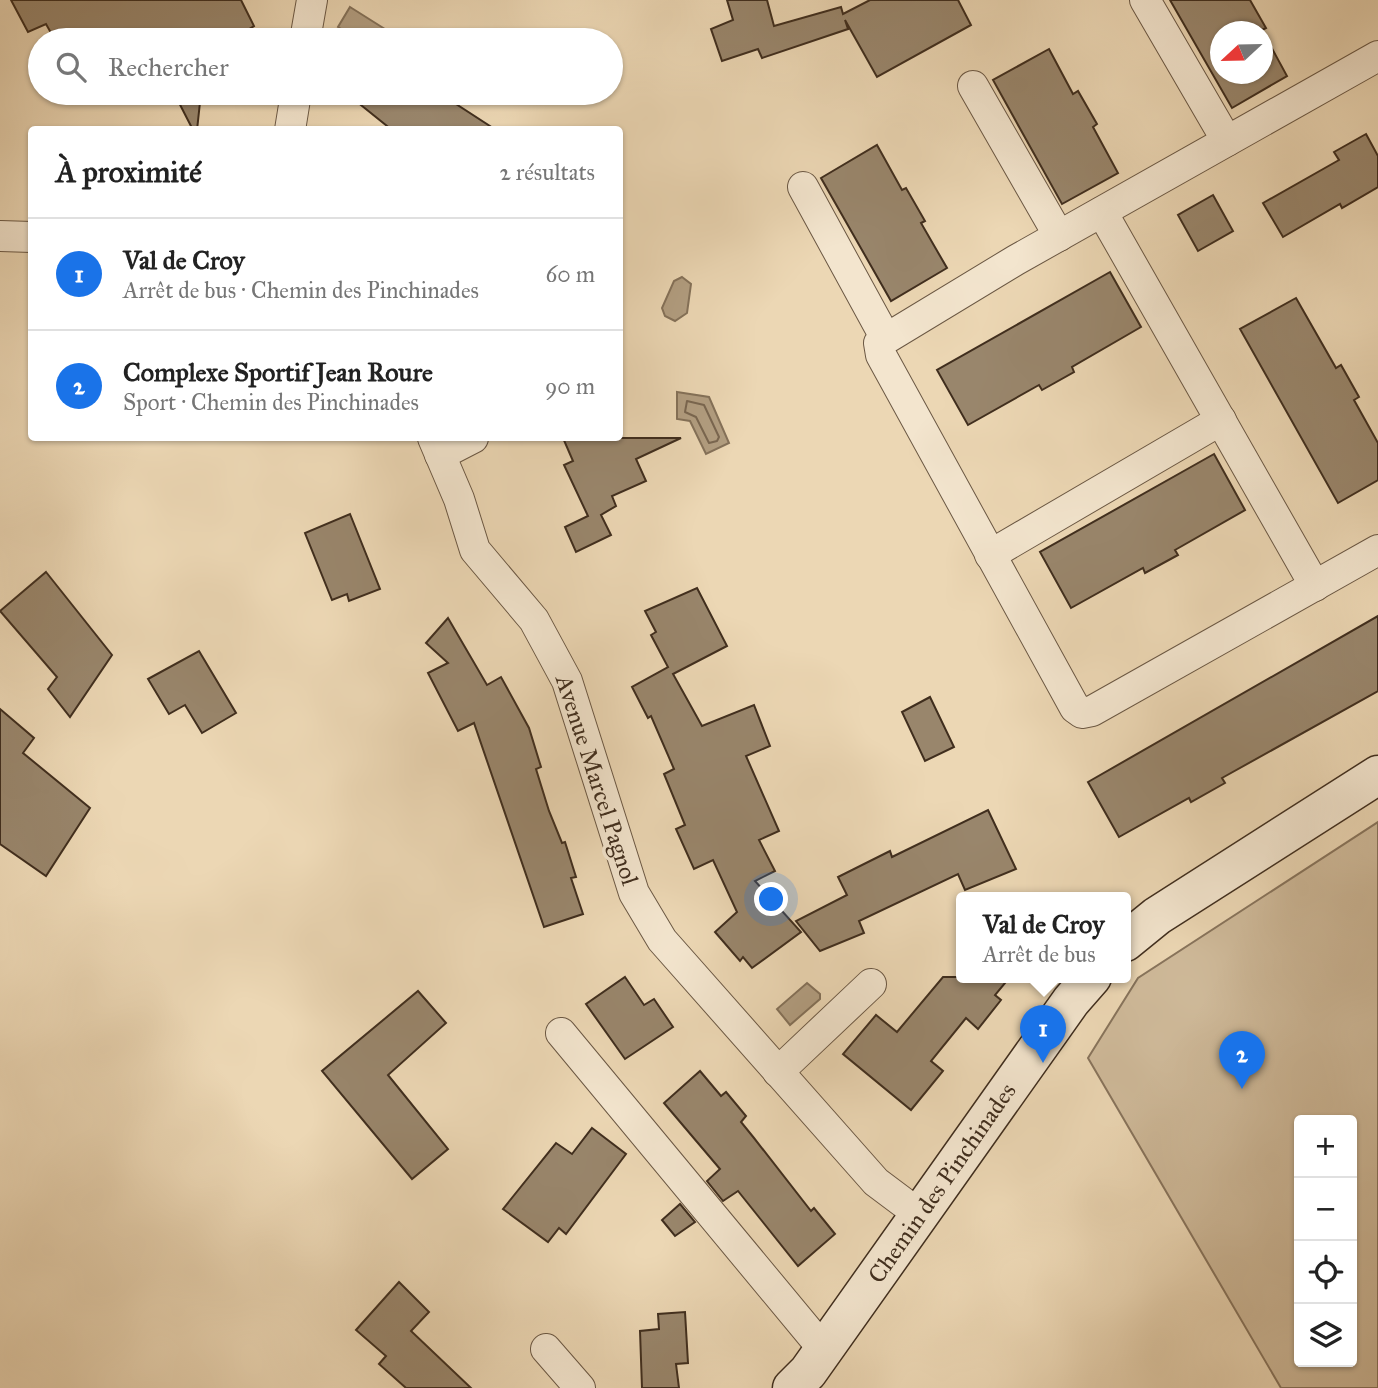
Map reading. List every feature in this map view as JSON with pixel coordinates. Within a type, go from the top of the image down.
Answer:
[{"type":"street","points":[[307,28],[312,0]]},
{"type":"street","points":[[1145,0],[1227,141]]},
{"type":"street","points":[[1378,56],[1059,236],[879,342],[881,355],[990,555],[1075,708],[1082,713],[1092,711],[1378,550]]},
{"type":"street","points":[[974,86],[1059,236]]},
{"type":"street","points":[[291,126],[294,105]]},
{"type":"street","points":[[803,187],[885,337]]},
{"type":"street","points":[[1102,212],[1315,586]]},
{"type":"street","points":[[0,236],[28,237]]},
{"type":"street","points":[[990,555],[1221,420]]},
{"type":"street","points":[[437,446],[459,441]]},
{"type":"street","name":"Avenue Marcel Pagnol","points":[[437,446],[475,550],[534,620],[567,681],[634,893],[662,940],[876,1182],[920,1215]]},
{"type":"street","points":[[1131,937],[1157,916],[1378,775]]},
{"type":"street","name":"Chemin des Pinchinades","points":[[792,1388],[808,1373],[1071,1001],[1087,983]]},
{"type":"street","points":[[778,1072],[871,984]]},
{"type":"street","points":[[561,1033],[824,1350]]},
{"type":"street","points":[[546,1349],[580,1388]]},
{"type":"shaded area","points":[[1378,822],[1378,1388],[1281,1388],[1088,1058],[1138,978]]},
{"type":"water","points":[[350,7],[383,28],[340,28]]},
{"type":"water","points":[[682,277],[691,284],[687,313],[675,321],[665,316],[662,308],[674,281]]},
{"type":"water","points":[[677,392],[709,397],[729,443],[706,454],[690,421],[677,419]]},
{"type":"water","points":[[807,983],[820,994],[820,999],[790,1025],[777,1009]]},
{"type":"building","points":[[11,0],[241,0],[254,26],[48,28],[46,24],[28,28],[28,32]]},
{"type":"building","points":[[727,0],[767,0],[774,26],[841,7],[843,14],[870,0],[958,0],[971,25],[877,77],[845,20],[848,29],[762,58],[758,49],[722,61],[711,29],[733,20]]},
{"type":"building","points":[[1170,0],[1250,0],[1262,21],[1210,21],[1210,70]]},
{"type":"building","points":[[1049,49],[1073,94],[1078,91],[1097,124],[1093,127],[1118,173],[1062,204],[993,80]]},
{"type":"building","points":[[1273,50],[1287,76],[1232,108],[1218,84],[1273,84]]},
{"type":"building","points":[[180,105],[200,105],[197,126],[191,126]]},
{"type":"building","points":[[361,105],[457,105],[490,126],[387,126]]},
{"type":"building","points":[[1366,134],[1378,156],[1378,187],[1342,208],[1340,204],[1283,237],[1263,203],[1339,160],[1334,152]]},
{"type":"building","points":[[877,145],[902,190],[906,188],[925,221],[921,223],[947,268],[891,301],[821,178]]},
{"type":"building","points":[[1213,195],[1233,231],[1198,251],[1178,215]]},
{"type":"building","points":[[1110,272],[1141,327],[1072,367],[1074,372],[1042,390],[1039,385],[968,425],[937,370]]},
{"type":"building","points":[[1296,298],[1336,368],[1341,365],[1359,397],[1354,400],[1378,443],[1378,480],[1338,503],[1240,329]]},
{"type":"building","points":[[681,438],[636,459],[646,481],[612,496],[616,506],[601,515],[611,535],[576,552],[565,527],[588,516],[564,465],[573,461],[564,441]]},
{"type":"building","points":[[1214,454],[1245,510],[1175,550],[1178,555],[1145,573],[1143,568],[1071,608],[1040,552]]},
{"type":"building","points":[[350,514],[380,589],[349,601],[347,594],[332,600],[305,533]]},
{"type":"building","points":[[46,572],[112,655],[70,717],[48,689],[57,677],[0,611]]},
{"type":"building","points":[[697,588],[727,646],[673,674],[702,726],[754,705],[770,746],[746,756],[779,831],[759,840],[775,871],[755,881],[801,932],[752,968],[743,957],[740,961],[715,932],[737,912],[713,860],[694,869],[676,829],[685,825],[664,774],[674,769],[651,716],[648,718],[632,687],[668,667],[651,635],[656,632],[645,611]]},
{"type":"building","points":[[1378,616],[1378,691],[1222,778],[1225,783],[1191,802],[1189,798],[1119,837],[1088,782]]},
{"type":"building","points":[[448,618],[487,685],[501,677],[529,728],[541,767],[536,769],[549,811],[562,843],[565,842],[576,877],[571,878],[583,914],[544,927],[474,723],[458,731],[428,673],[448,663],[426,643]]},
{"type":"building","points":[[199,651],[236,713],[202,733],[185,705],[169,714],[148,679]]},
{"type":"building","points":[[930,697],[954,747],[925,761],[902,712]]},
{"type":"building","points":[[0,709],[34,738],[23,753],[90,808],[46,876],[0,844]]},
{"type":"building","points":[[988,810],[1016,869],[965,890],[958,874],[859,921],[864,933],[820,951],[796,921],[847,895],[838,877],[890,851],[892,857]]},
{"type":"building","points":[[625,977],[644,1005],[654,999],[673,1027],[625,1059],[586,1004]]},
{"type":"building","points":[[943,977],[956,977],[956,983],[1005,983],[995,995],[1001,1000],[978,1029],[966,1018],[931,1061],[943,1071],[911,1110],[843,1054],[876,1015],[897,1032]]},
{"type":"building","points":[[418,991],[446,1023],[388,1075],[448,1149],[412,1179],[322,1071]]},
{"type":"building","points":[[700,1071],[721,1096],[726,1092],[746,1116],[741,1122],[811,1211],[814,1208],[835,1234],[798,1266],[738,1191],[723,1201],[707,1181],[720,1169],[664,1103]]},
{"type":"building","points":[[592,1128],[626,1154],[566,1234],[559,1228],[548,1242],[503,1209],[556,1143],[572,1154]]},
{"type":"building","points":[[680,1204],[695,1222],[675,1236],[662,1220]]},
{"type":"building","points":[[399,1282],[429,1312],[411,1331],[471,1388],[406,1388],[379,1364],[386,1356],[356,1330]]},
{"type":"building","points":[[685,1312],[688,1363],[676,1364],[679,1388],[642,1388],[640,1331],[659,1329],[658,1314]]},
{"type":"place","name":"Val de Croy","points":[[1043,1063]]},
{"type":"place","name":"Complexe Sportif Jean Roure","points":[[1242,1089]]}]
